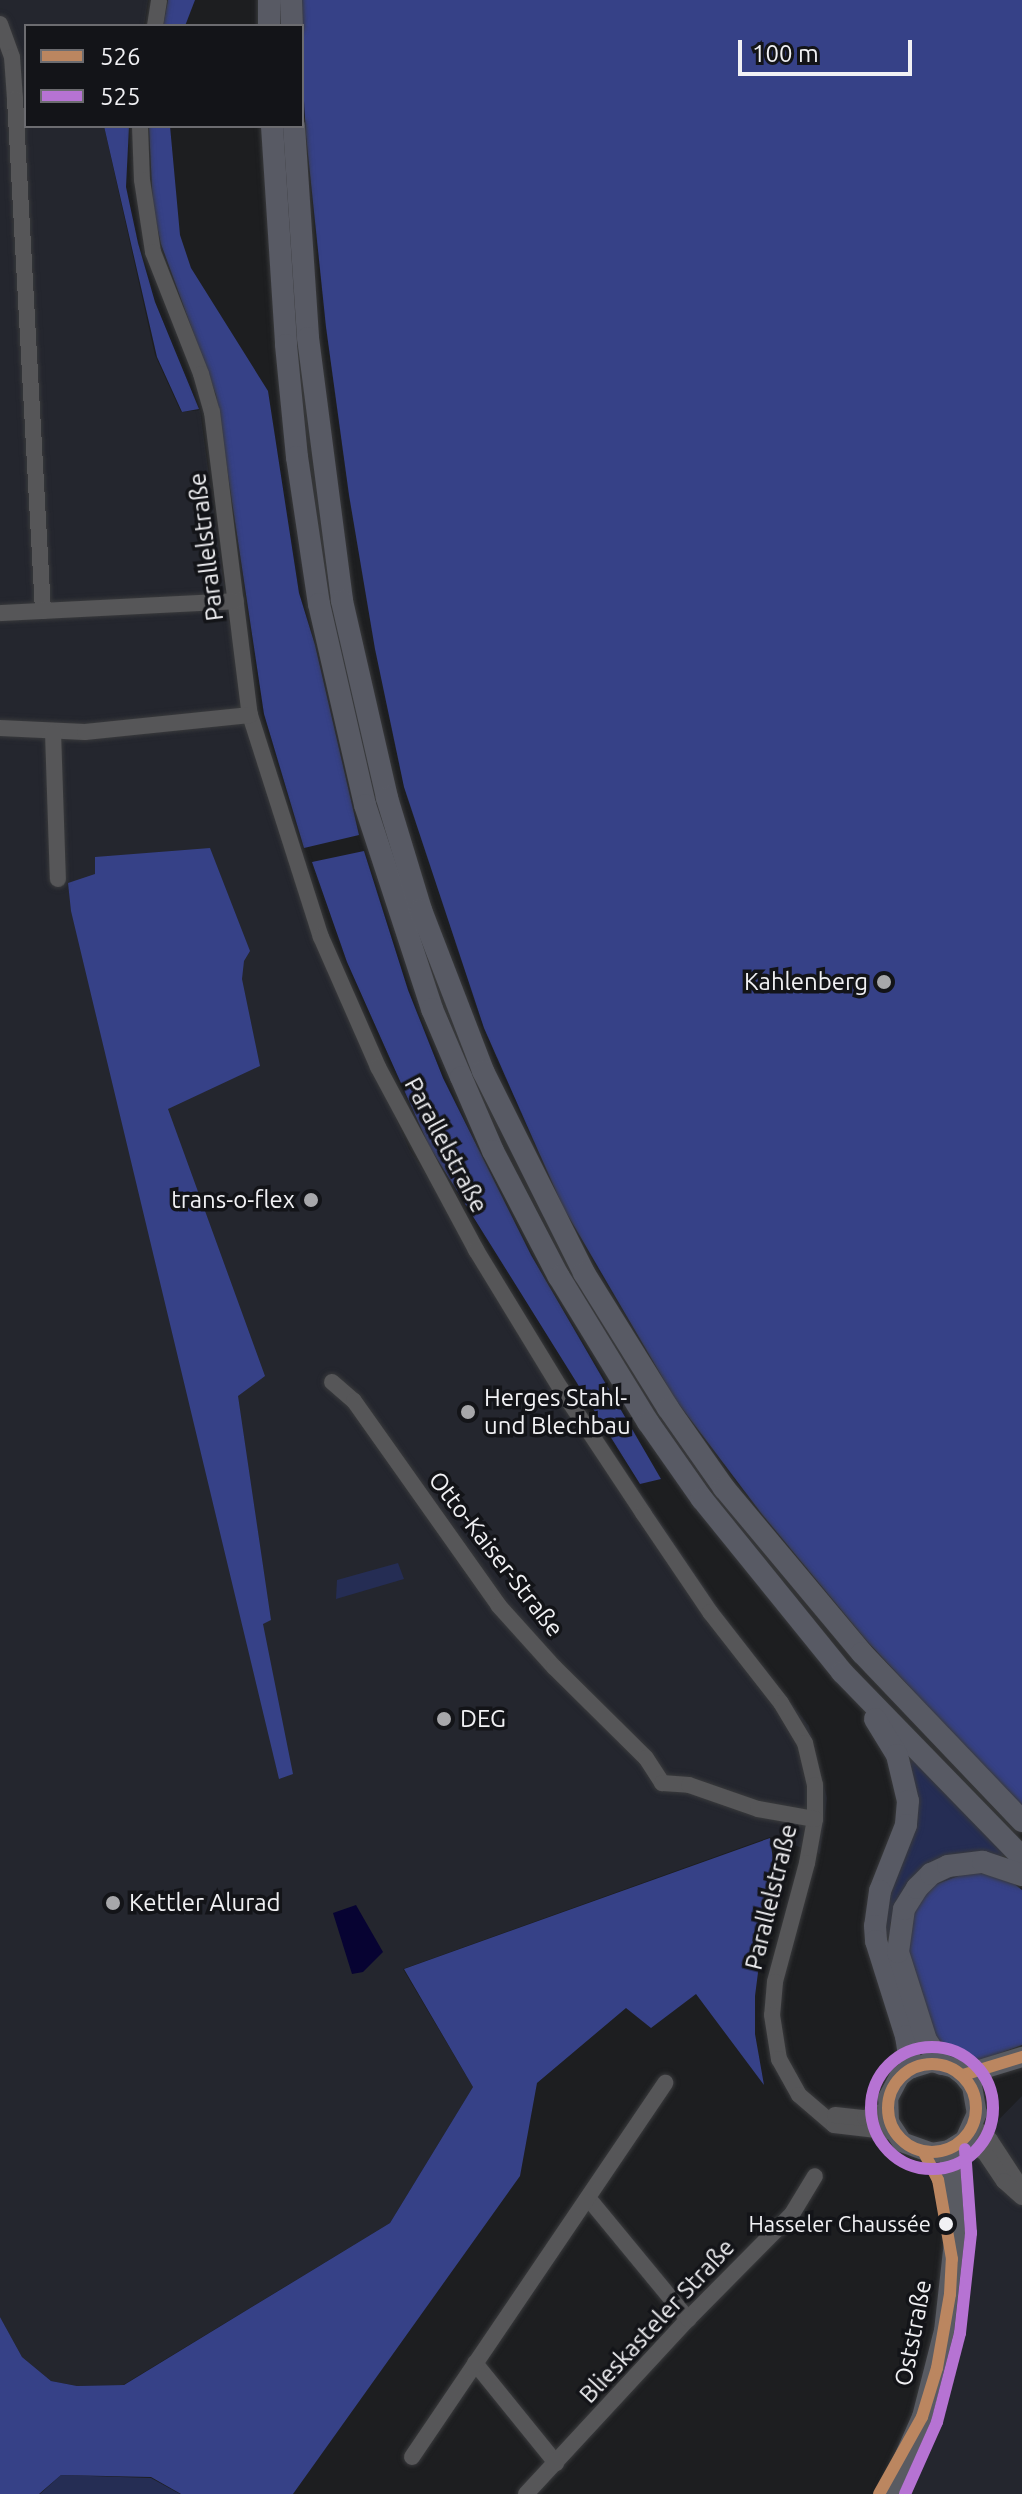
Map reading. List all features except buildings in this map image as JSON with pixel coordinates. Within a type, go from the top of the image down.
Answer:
[{"type":"highway","points":[[269,0],[269,24]]},
{"type":"highway","points":[[291,0],[292,24]]},
{"type":"highway","points":[[272,128],[286,345],[297,457],[319,604],[365,805],[432,1009],[493,1151],[534,1233],[600,1347],[702,1499],[842,1672],[883,1730],[904,1778],[908,1801],[906,1825],[880,1891],[876,1941],[906,2036],[911,2068]]},
{"type":"highway","points":[[294,128],[309,352],[342,601],[387,798],[421,910],[483,1071],[584,1273],[660,1397],[724,1488],[862,1653],[1022,1821]]},
{"type":"highway","points":[[842,1672],[1022,1857]]},
{"type":"highway","points":[[942,2064],[926,2040],[898,1952],[898,1932],[904,1909],[917,1888],[931,1874],[948,1866],[983,1862],[1022,1875]]},
{"type":"main road","points":[[963,2075],[1022,2057]]},
{"type":"main road","points":[[977,2100],[963,2075],[942,2064],[911,2068],[892,2087],[887,2110],[894,2132],[902,2142],[924,2152],[962,2139],[977,2100],[995,2081],[1022,2063]]},
{"type":"main road","name":"Oststraße","points":[[888,2494],[922,2417],[944,2331],[962,2139]]},
{"type":"main road","name":"Oststraße","points":[[924,2152],[938,2180],[952,2259]]},
{"type":"main road","name":"Oststraße","points":[[879,2494],[922,2417]]},
{"type":"street","points":[[155,24],[159,0]]},
{"type":"street","points":[[0,24],[12,57],[43,611]]},
{"type":"street","name":"Parallelstraße","points":[[140,128],[142,180],[153,252],[201,374],[212,412],[250,715],[321,937],[378,1067],[424,1159],[561,1389],[710,1612],[796,1725],[805,1743],[815,1785],[815,1819],[807,1863],[779,1957],[772,2015],[783,2069],[809,2104],[834,2125],[894,2132]]},
{"type":"street","points":[[0,613],[236,601]]},
{"type":"street","points":[[0,728],[85,732],[250,715]]},
{"type":"street","points":[[53,732],[58,879]]},
{"type":"street","name":"Otto-Kaiser-Straße","points":[[332,1382],[354,1401],[499,1606],[554,1667],[646,1758],[662,1783],[689,1785],[758,1809],[815,1819]]},
{"type":"street","points":[[412,2457],[665,2083]]},
{"type":"street","points":[[809,2104],[846,2118],[865,2118],[887,2110]]},
{"type":"street","points":[[962,2139],[990,2140],[1022,2189]]},
{"type":"street","points":[[962,2139],[985,2153],[1004,2181],[1022,2197]]},
{"type":"street","name":"Blieskasteler Straße","points":[[526,2494],[688,2319],[792,2214],[815,2176]]},
{"type":"street","points":[[589,2199],[688,2319]]},
{"type":"street","points":[[475,2363],[556,2463]]},
{"type":"shaded area","points":[[0,0],[148,0],[144,24],[24,24],[24,128],[104,128],[155,355],[181,412],[200,410],[229,621],[251,715],[317,933],[409,1149],[719,1609],[809,1726],[827,1798],[820,1854],[770,1837],[403,1969],[473,2087],[390,2223],[123,2385],[77,2386],[51,2381],[22,2357],[0,2317]]},
{"type":"shaded area","points":[[168,0],[195,0],[186,24],[163,24]]},
{"type":"shaded area","points":[[298,0],[1022,0],[1022,1808],[866,1640],[761,1513],[675,1399],[563,1207],[484,1028],[404,787],[375,649],[349,495],[326,327],[306,135],[304,24],[299,24]]},
{"type":"shaded area","points":[[104,128],[129,128],[126,187],[138,243],[155,302],[199,409],[182,412],[157,357]]},
{"type":"shaded area","points":[[149,128],[170,128],[180,235],[191,268],[268,391],[299,593],[315,645],[359,835],[304,848],[264,714],[216,395],[161,244],[153,208]]},
{"type":"shaded area","points":[[210,848],[250,951],[244,961],[242,979],[260,1066],[168,1109],[265,1376],[238,1396],[271,1620],[263,1624],[293,1774],[279,1779],[71,911],[68,883],[95,874],[95,857]]},
{"type":"shaded area","points":[[364,851],[408,990],[443,1078],[531,1255],[661,1479],[640,1484],[429,1146],[347,962],[312,862]]},
{"type":"shaded area","points":[[398,1563],[404,1579],[336,1599],[337,1580]]},
{"type":"shaded area","points":[[912,1755],[1006,1855],[899,1901],[890,1924],[891,1942],[884,1946],[886,1900],[906,1759]]},
{"type":"shaded area","points":[[770,1838],[775,1874],[765,1918],[755,1996],[755,2034],[764,2085],[696,1994],[651,2028],[626,2008],[537,2083],[520,2176],[293,2494],[181,2494],[151,2477],[61,2475],[39,2494],[0,2494],[0,2317],[22,2357],[51,2381],[77,2386],[124,2385],[390,2223],[473,2087],[404,1969]]},
{"type":"shaded area","points":[[971,1871],[1008,1879],[1022,1890],[1022,2045],[965,2066],[944,2055],[931,2036],[904,1947],[906,1928],[927,1888]]},
{"type":"shaded area","points":[[356,1905],[383,1952],[363,1972],[352,1974],[333,1913]]},
{"type":"shaded area","points":[[1022,2096],[1022,2494],[894,2494],[955,2324],[964,2205],[961,2158]]},
{"type":"shaded area","points":[[61,2475],[151,2478],[180,2494],[40,2494]]},
{"type":"transit line","name":"525","points":[[932,2047],[955,2052],[975,2065],[988,2085],[993,2108],[988,2131],[975,2151],[955,2164],[932,2169],[909,2164],[889,2151],[876,2131],[871,2108],[876,2085],[889,2065],[909,2052],[932,2047]]},
{"type":"transit line","name":"526","points":[[963,2075],[1022,2057]]},
{"type":"transit line","name":"526","points":[[932,2064],[957,2071],[969,2083],[976,2108],[969,2133],[957,2145],[932,2152],[907,2145],[895,2133],[888,2108],[895,2083],[907,2071],[932,2064]]},
{"type":"transit line","name":"525","points":[[905,2494],[937,2422],[960,2333],[971,2233],[965,2149]]},
{"type":"transit line","name":"526","points":[[879,2494],[922,2417],[937,2368],[950,2294],[952,2259],[938,2180],[924,2152]]},
{"type":"place","name":"Kahlenberg","points":[[884,982]]},
{"type":"place","name":"trans-o-flex","points":[[311,1200]]},
{"type":"place","name":"Herges Stahl- und Blechbau","points":[[468,1412]]},
{"type":"place","name":"DEG","points":[[444,1719]]},
{"type":"place","name":"Kettler Alurad","points":[[113,1903]]},
{"type":"place","name":"Hasseler Chaussée","points":[[946,2224]]}]
